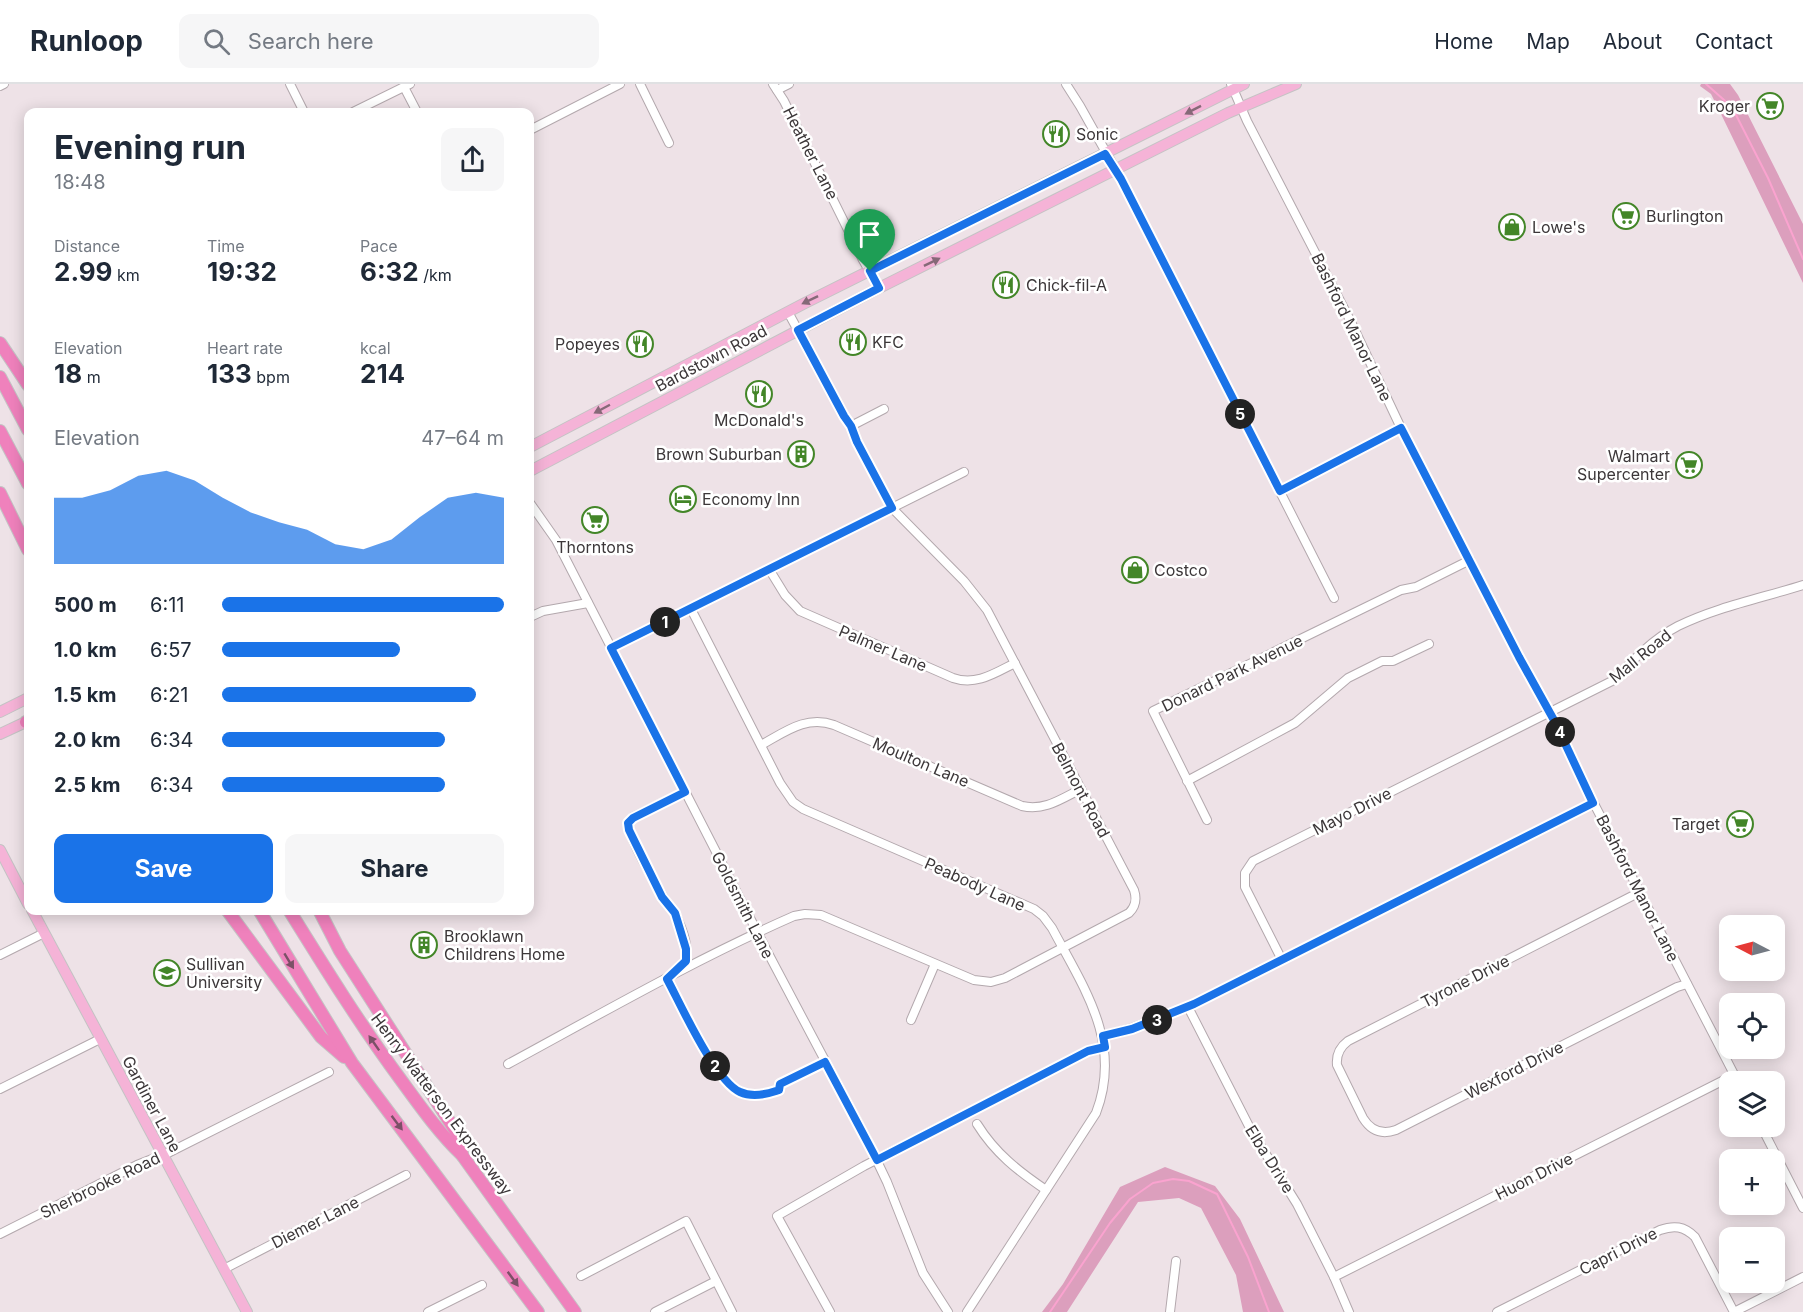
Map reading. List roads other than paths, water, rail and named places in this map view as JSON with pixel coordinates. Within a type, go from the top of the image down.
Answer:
[{"type":"highway","points":[[0,343],[24,379]]},
{"type":"highway","points":[[0,377],[24,422]]},
{"type":"highway","points":[[0,431],[24,476]]},
{"type":"highway","points":[[0,493],[24,542]]},
{"type":"highway","points":[[231,915],[321,1037],[352,1063]]},
{"type":"highway","points":[[262,915],[352,1063],[538,1312]]},
{"type":"highway","name":"Henry Watterson Expressway","points":[[292,915],[384,1057],[446,1140],[462,1155],[575,1312]]},
{"type":"highway","points":[[323,915],[350,968],[460,1138],[462,1155]]},
{"type":"main road","name":"Bardstown Road","points":[[534,445],[788,312],[1105,154],[1232,87],[1244,84]]},
{"type":"main road","name":"Bardstown Road","points":[[534,469],[879,288],[1240,107],[1296,84]]},
{"type":"main road","points":[[675,371],[681,391]]},
{"type":"main road","points":[[0,712],[24,700]]},
{"type":"main road","points":[[0,734],[24,724]]},
{"type":"main road","points":[[0,850],[24,896]]},
{"type":"main road","name":"Gardiner Lane","points":[[35,915],[247,1312]]},
{"type":"street","points":[[0,86],[4,84]]},
{"type":"street","points":[[290,84],[302,108]]},
{"type":"street","points":[[534,128],[620,84]]},
{"type":"street","points":[[640,84],[669,143]]},
{"type":"street","points":[[775,87],[789,84]]},
{"type":"street","points":[[1066,84],[1115,170],[1334,598]]},
{"type":"street","points":[[361,108],[407,86],[415,108]]},
{"type":"street","name":"Heather Lane","points":[[775,87],[810,150],[879,288]]},
{"type":"street","name":"Bashford Manor Lane","points":[[1232,87],[1240,107],[1350,320],[1401,428],[1732,1071]]},
{"type":"street","name":"Belmont Road","points":[[507,1064],[667,979],[703,957],[794,916],[814,914],[974,980],[991,982],[1005,978],[1129,913],[1136,902],[1134,890],[979,598],[892,508],[851,426],[788,312]]},
{"type":"street","points":[[851,426],[884,409]]},
{"type":"street","points":[[1280,491],[1401,428]]},
{"type":"street","points":[[611,648],[964,472]]},
{"type":"street","name":"Goldsmith Lane","points":[[534,509],[556,540],[877,1160],[923,1273],[948,1312]]},
{"type":"street","name":"Donard Park Avenue","points":[[1187,781],[1154,711],[1401,590],[1416,587],[1470,560]]},
{"type":"street","name":"Palmer Lane","points":[[769,570],[785,595],[800,611],[953,678],[967,682],[975,681],[1015,663]]},
{"type":"street","name":"Mall Road","points":[[1549,712],[1614,680],[1643,651],[1678,627],[1707,614],[1803,585]]},
{"type":"street","points":[[534,615],[543,610],[588,603]]},
{"type":"street","name":"Peabody Lane","points":[[691,609],[783,788],[798,805],[1034,909],[1047,921],[1092,1004],[1103,1036],[1106,1073],[1096,1113],[967,1312]]},
{"type":"street","points":[[1207,820],[1187,781],[1295,723],[1348,678],[1382,661],[1393,661],[1429,644]]},
{"type":"street","name":"Mayo Drive","points":[[1282,960],[1245,887],[1245,873],[1253,861],[1549,712]]},
{"type":"street","name":"Moulton Lane","points":[[761,745],[800,724],[820,721],[834,724],[1022,806],[1041,808],[1081,789]]},
{"type":"street","points":[[685,792],[633,818],[628,823],[629,830],[662,897],[675,913],[684,938],[688,955],[686,961],[667,979],[712,1063],[727,1082],[741,1092],[757,1095],[779,1090],[780,1084],[825,1062]]},
{"type":"street","points":[[1103,1036],[1132,1029],[1188,1007],[1593,803]]},
{"type":"street","name":"Tyrone Drive","points":[[1353,1098],[1336,1059],[1340,1049],[1348,1041],[1640,892]]},
{"type":"street","points":[[0,955],[44,933]]},
{"type":"street","points":[[911,1020],[935,964]]},
{"type":"street","name":"Wexford Drive","points":[[1353,1098],[1371,1128],[1381,1132],[1391,1132],[1687,984]]},
{"type":"street","name":"Elba Drive","points":[[1188,1007],[1252,1132],[1297,1204],[1349,1312]]},
{"type":"street","points":[[0,1089],[100,1039]]},
{"type":"street","points":[[830,1312],[777,1216],[877,1160],[1088,1051],[1105,1047]]},
{"type":"street","name":"Sherbrooke Road","points":[[0,1234],[329,1072]]},
{"type":"street","name":"Huon Drive","points":[[1334,1277],[1719,1086]]},
{"type":"street","points":[[977,1124],[986,1139],[1002,1157],[1015,1169],[1046,1190]]},
{"type":"street","points":[[1767,1137],[1803,1208]]},
{"type":"street","name":"Diemer Lane","points":[[224,1269],[406,1175]]},
{"type":"street","points":[[581,1276],[686,1221],[732,1312]]},
{"type":"street","name":"Capri Drive","points":[[1497,1312],[1670,1227],[1684,1228],[1695,1237],[1734,1312]]},
{"type":"street","points":[[1170,1312],[1176,1261]]},
{"type":"street","points":[[1734,1312],[1803,1277]]},
{"type":"street","points":[[655,1312],[716,1281]]},
{"type":"street","points":[[428,1312],[482,1285]]},
{"type":"waterway","points":[[1706,84],[1732,107],[1768,178],[1803,259]]},
{"type":"waterway","points":[[1050,1312],[1110,1223],[1130,1199],[1153,1183],[1173,1179],[1189,1181],[1217,1194],[1248,1257],[1269,1312]]},
{"type":"place","name":"Kroger","points":[[1770,106]]},
{"type":"place","name":"Sonic","points":[[1056,134]]},
{"type":"place","name":"Burlington","points":[[1626,216]]},
{"type":"place","name":"Lowe's","points":[[1512,227]]},
{"type":"place","name":"Chick-fil-A","points":[[1006,285]]},
{"type":"place","name":"KFC","points":[[853,342]]},
{"type":"place","name":"Popeyes","points":[[640,344]]},
{"type":"place","name":"McDonald's","points":[[759,394]]},
{"type":"place","name":"Brown Suburban","points":[[801,454]]},
{"type":"place","name":"Walmart Supercenter","points":[[1689,465]]},
{"type":"place","name":"Economy Inn","points":[[683,499]]},
{"type":"place","name":"Thorntons","points":[[595,520]]},
{"type":"place","name":"Costco","points":[[1135,570]]},
{"type":"place","name":"Target","points":[[1740,824]]},
{"type":"place","name":"Brooklawn Childrens Home","points":[[424,945]]},
{"type":"place","name":"Sullivan University","points":[[167,973]]}]
